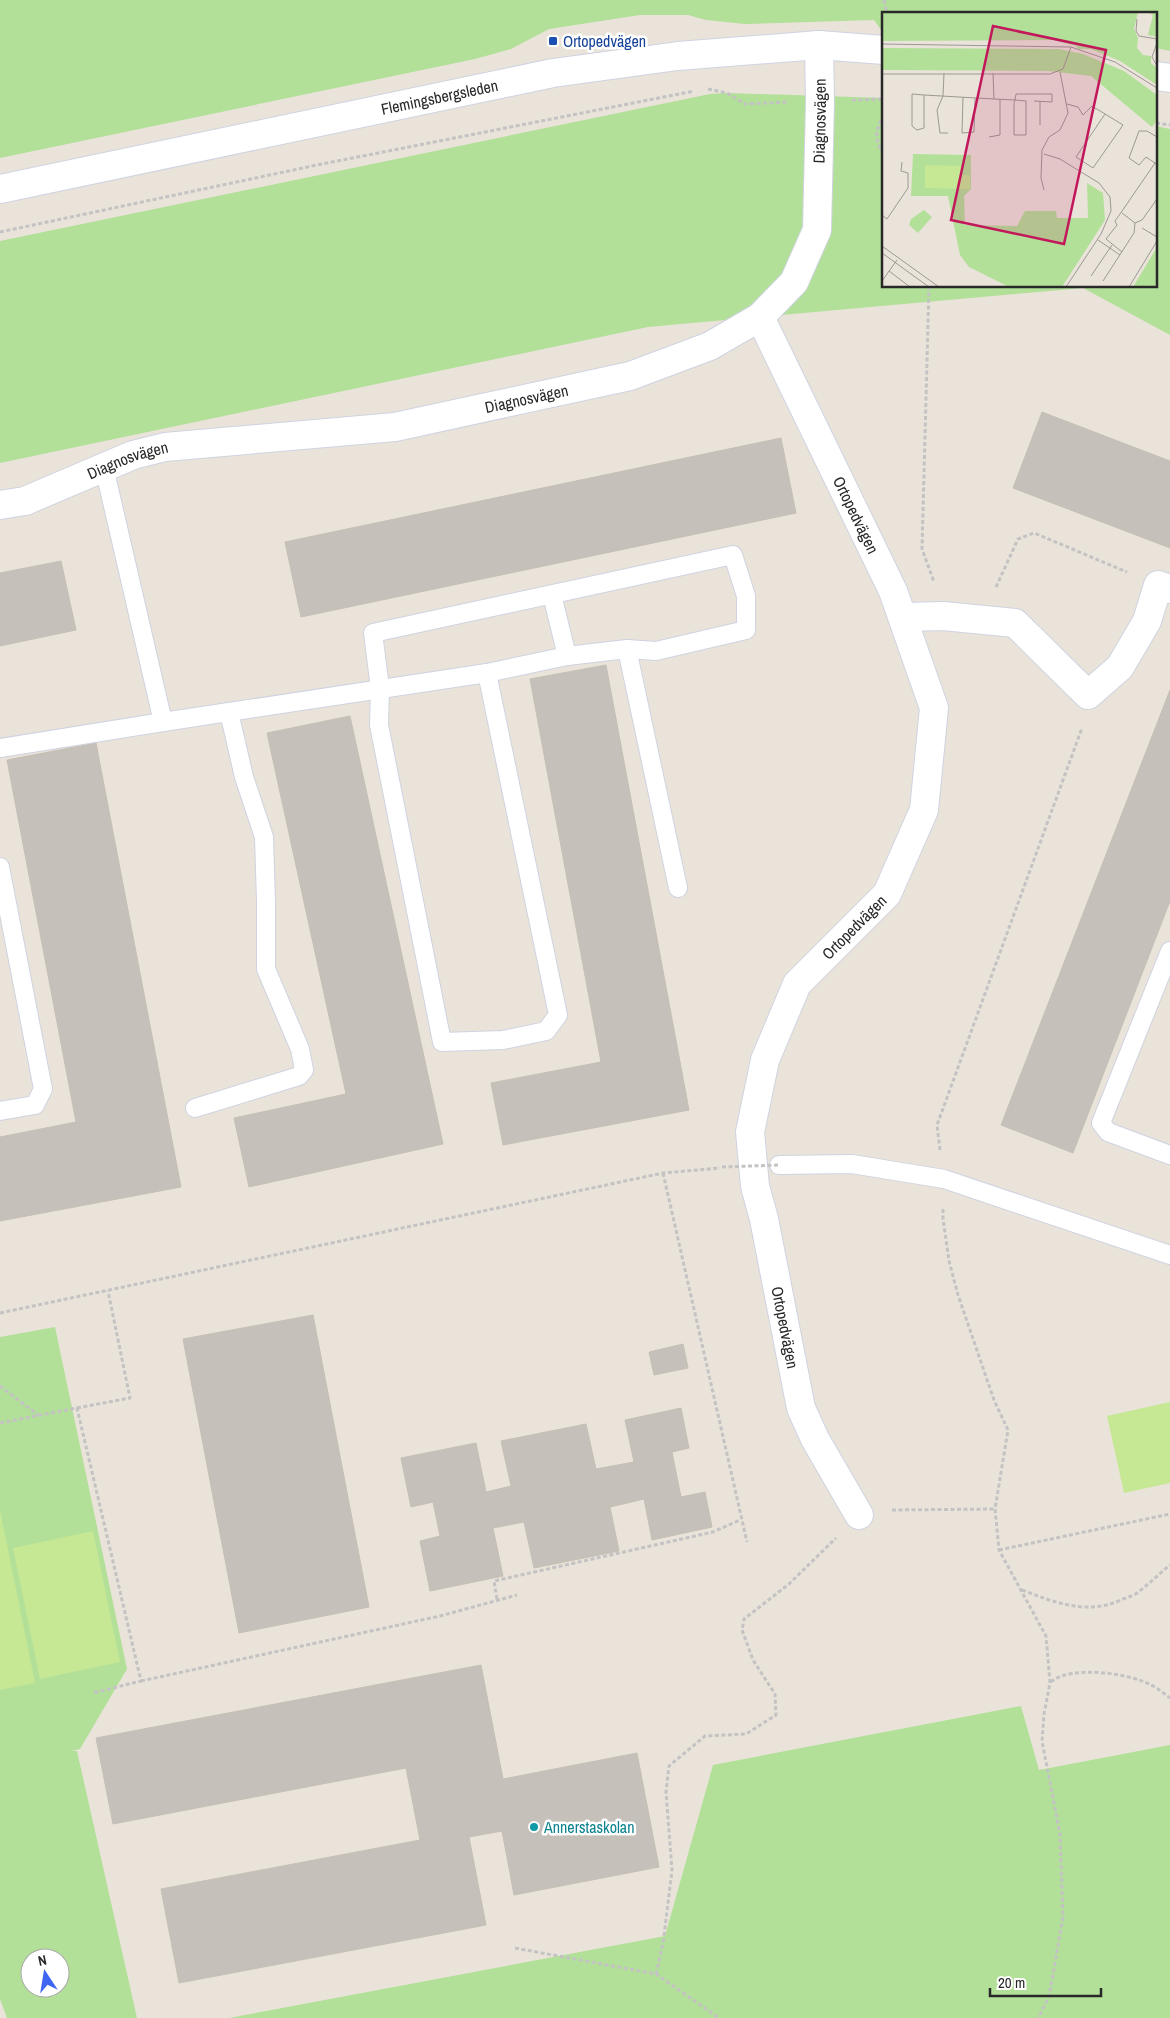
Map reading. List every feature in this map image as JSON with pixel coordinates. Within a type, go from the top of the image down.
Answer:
[{"type":"street","name":"Flemingsbergsleden","points":[[0,189],[553,73],[678,56],[819,45],[882,50]]},
{"type":"street","name":"Diagnosvägen","points":[[0,505],[24,500],[133,455],[165,447],[395,427],[630,376],[710,346],[760,318],[794,282],[817,230],[820,102],[819,45]]},
{"type":"street","name":"Ortopedvägen","points":[[760,318],[893,591],[904,617],[934,708],[924,810],[888,894],[797,984],[765,1060],[750,1132],[755,1186],[764,1219],[801,1408],[815,1439],[859,1515]]},
{"type":"street","points":[[904,617],[942,616],[1015,623],[1088,695],[1120,668],[1164,587]]},
{"type":"lane","points":[[104,467],[163,722]]},
{"type":"lane","points":[[0,748],[380,688],[487,673],[567,656],[627,649],[656,651],[746,630],[746,596],[733,555],[373,633],[380,688],[379,725],[442,1042],[503,1040],[546,1031],[558,1015],[487,673]]},
{"type":"lane","points":[[552,595],[567,656]]},
{"type":"lane","points":[[627,649],[678,888]]},
{"type":"lane","points":[[195,1108],[299,1076],[304,1070],[300,1049],[266,969],[264,837],[244,777],[229,712]]},
{"type":"lane","points":[[0,867],[43,1089],[34,1105],[0,1111]]},
{"type":"lane","points":[[1170,950],[1101,1123],[1108,1132],[1170,1155]]},
{"type":"lane","points":[[779,1165],[852,1164],[944,1179],[1170,1255]]},
{"type":"path","points":[[706,88],[727,94],[745,104],[882,99]]},
{"type":"path","points":[[0,232],[326,163],[697,90]]},
{"type":"path","points":[[882,118],[876,140],[882,152]]},
{"type":"path","points":[[929,288],[922,549],[934,583],[949,603],[979,619],[1018,539],[1034,533],[1164,587]]},
{"type":"path","points":[[944,1179],[937,1126],[1084,721]]},
{"type":"path","points":[[0,1313],[663,1173],[722,1167],[779,1165]]},
{"type":"path","points":[[663,1173],[740,1520],[747,1542]]},
{"type":"path","points":[[943,1219],[949,1261],[958,1296],[994,1400],[1008,1430],[995,1509],[999,1550],[1046,1636],[1050,1683],[1044,1714],[1042,1741],[1060,1834],[1063,1918],[1049,1997],[1038,2018]]},
{"type":"path","points":[[0,1423],[130,1398],[108,1291]]},
{"type":"path","points":[[0,1386],[38,1416]]},
{"type":"path","points":[[77,1408],[141,1681]]},
{"type":"path","points":[[656,1974],[663,1944],[672,1870],[666,1792],[669,1766],[705,1736],[746,1734],[776,1714],[775,1694],[753,1660],[742,1630],[744,1619],[789,1584],[859,1515],[890,1510],[995,1509]]},
{"type":"path","points":[[999,1550],[1170,1514]]},
{"type":"path","points":[[497,1599],[494,1581],[713,1532],[740,1520]]},
{"type":"path","points":[[1022,1590],[1065,1605],[1098,1608],[1112,1605],[1136,1594],[1170,1565]]},
{"type":"path","points":[[94,1692],[440,1616],[497,1599],[518,1595]]},
{"type":"path","points":[[1050,1683],[1056,1678],[1077,1673],[1108,1672],[1151,1684],[1170,1698]]},
{"type":"path","points":[[515,1948],[656,1974],[719,2018]]},
{"type":"green space","points":[[0,0],[1170,0],[1170,51],[1158,48],[1158,12],[882,12],[882,31],[874,20],[745,24],[706,20],[688,15],[640,15],[549,29],[511,49],[475,59],[0,158]]},
{"type":"green space","points":[[710,94],[882,98],[882,288],[1083,288],[648,327],[0,463],[0,241]]},
{"type":"green space","points":[[1158,126],[1170,129],[1170,335],[1083,288],[1158,288]]},
{"type":"green space","points":[[55,1327],[127,1669],[80,1749],[71,1751],[77,1751],[137,2018],[7,2018],[0,1999],[0,1337]]},
{"type":"green space","points":[[1170,1402],[1170,1483],[1124,1493],[1107,1416]]},
{"type":"green space","points":[[0,1510],[35,1683],[0,1690]]},
{"type":"green space","points":[[93,1531],[120,1662],[40,1679],[13,1548]]},
{"type":"green space","points":[[1021,1706],[1039,1770],[1170,1745],[1170,2018],[229,2018],[665,1936],[713,1765]]},
{"type":"building","points":[[1042,412],[1170,461],[1170,548],[1013,488]]},
{"type":"building","points":[[781,438],[796,513],[301,617],[285,542]]},
{"type":"building","points":[[61,561],[76,630],[0,646],[0,573]]},
{"type":"building","points":[[606,665],[689,1110],[503,1145],[491,1083],[601,1062],[530,679]]},
{"type":"building","points":[[1170,690],[1170,901],[1073,1153],[1001,1125]]},
{"type":"building","points":[[350,716],[443,1144],[249,1187],[234,1118],[346,1094],[267,733]]},
{"type":"building","points":[[96,743],[181,1187],[0,1221],[0,1137],[76,1122],[7,760]]},
{"type":"building","points":[[313,1315],[369,1607],[239,1633],[183,1339]]},
{"type":"building","points":[[683,1344],[688,1368],[654,1375],[649,1352]]},
{"type":"building","points":[[681,1408],[689,1448],[672,1452],[681,1497],[705,1492],[712,1527],[652,1540],[644,1499],[610,1507],[619,1551],[534,1568],[524,1522],[493,1528],[503,1576],[430,1591],[420,1541],[440,1536],[433,1502],[411,1507],[401,1458],[476,1443],[486,1492],[511,1486],[501,1441],[586,1424],[596,1469],[634,1462],[625,1420]]},
{"type":"building","name":"Annerstaskolan","points":[[481,1665],[503,1779],[637,1753],[659,1867],[514,1895],[502,1831],[469,1837],[486,1925],[179,1983],[161,1889],[420,1840],[406,1768],[113,1824],[96,1738]]},
{"type":"place","name":"Ortopedvägen","points":[[553,41]]},
{"type":"place","name":"Annerstaskolan","points":[[534,1827]]}]
